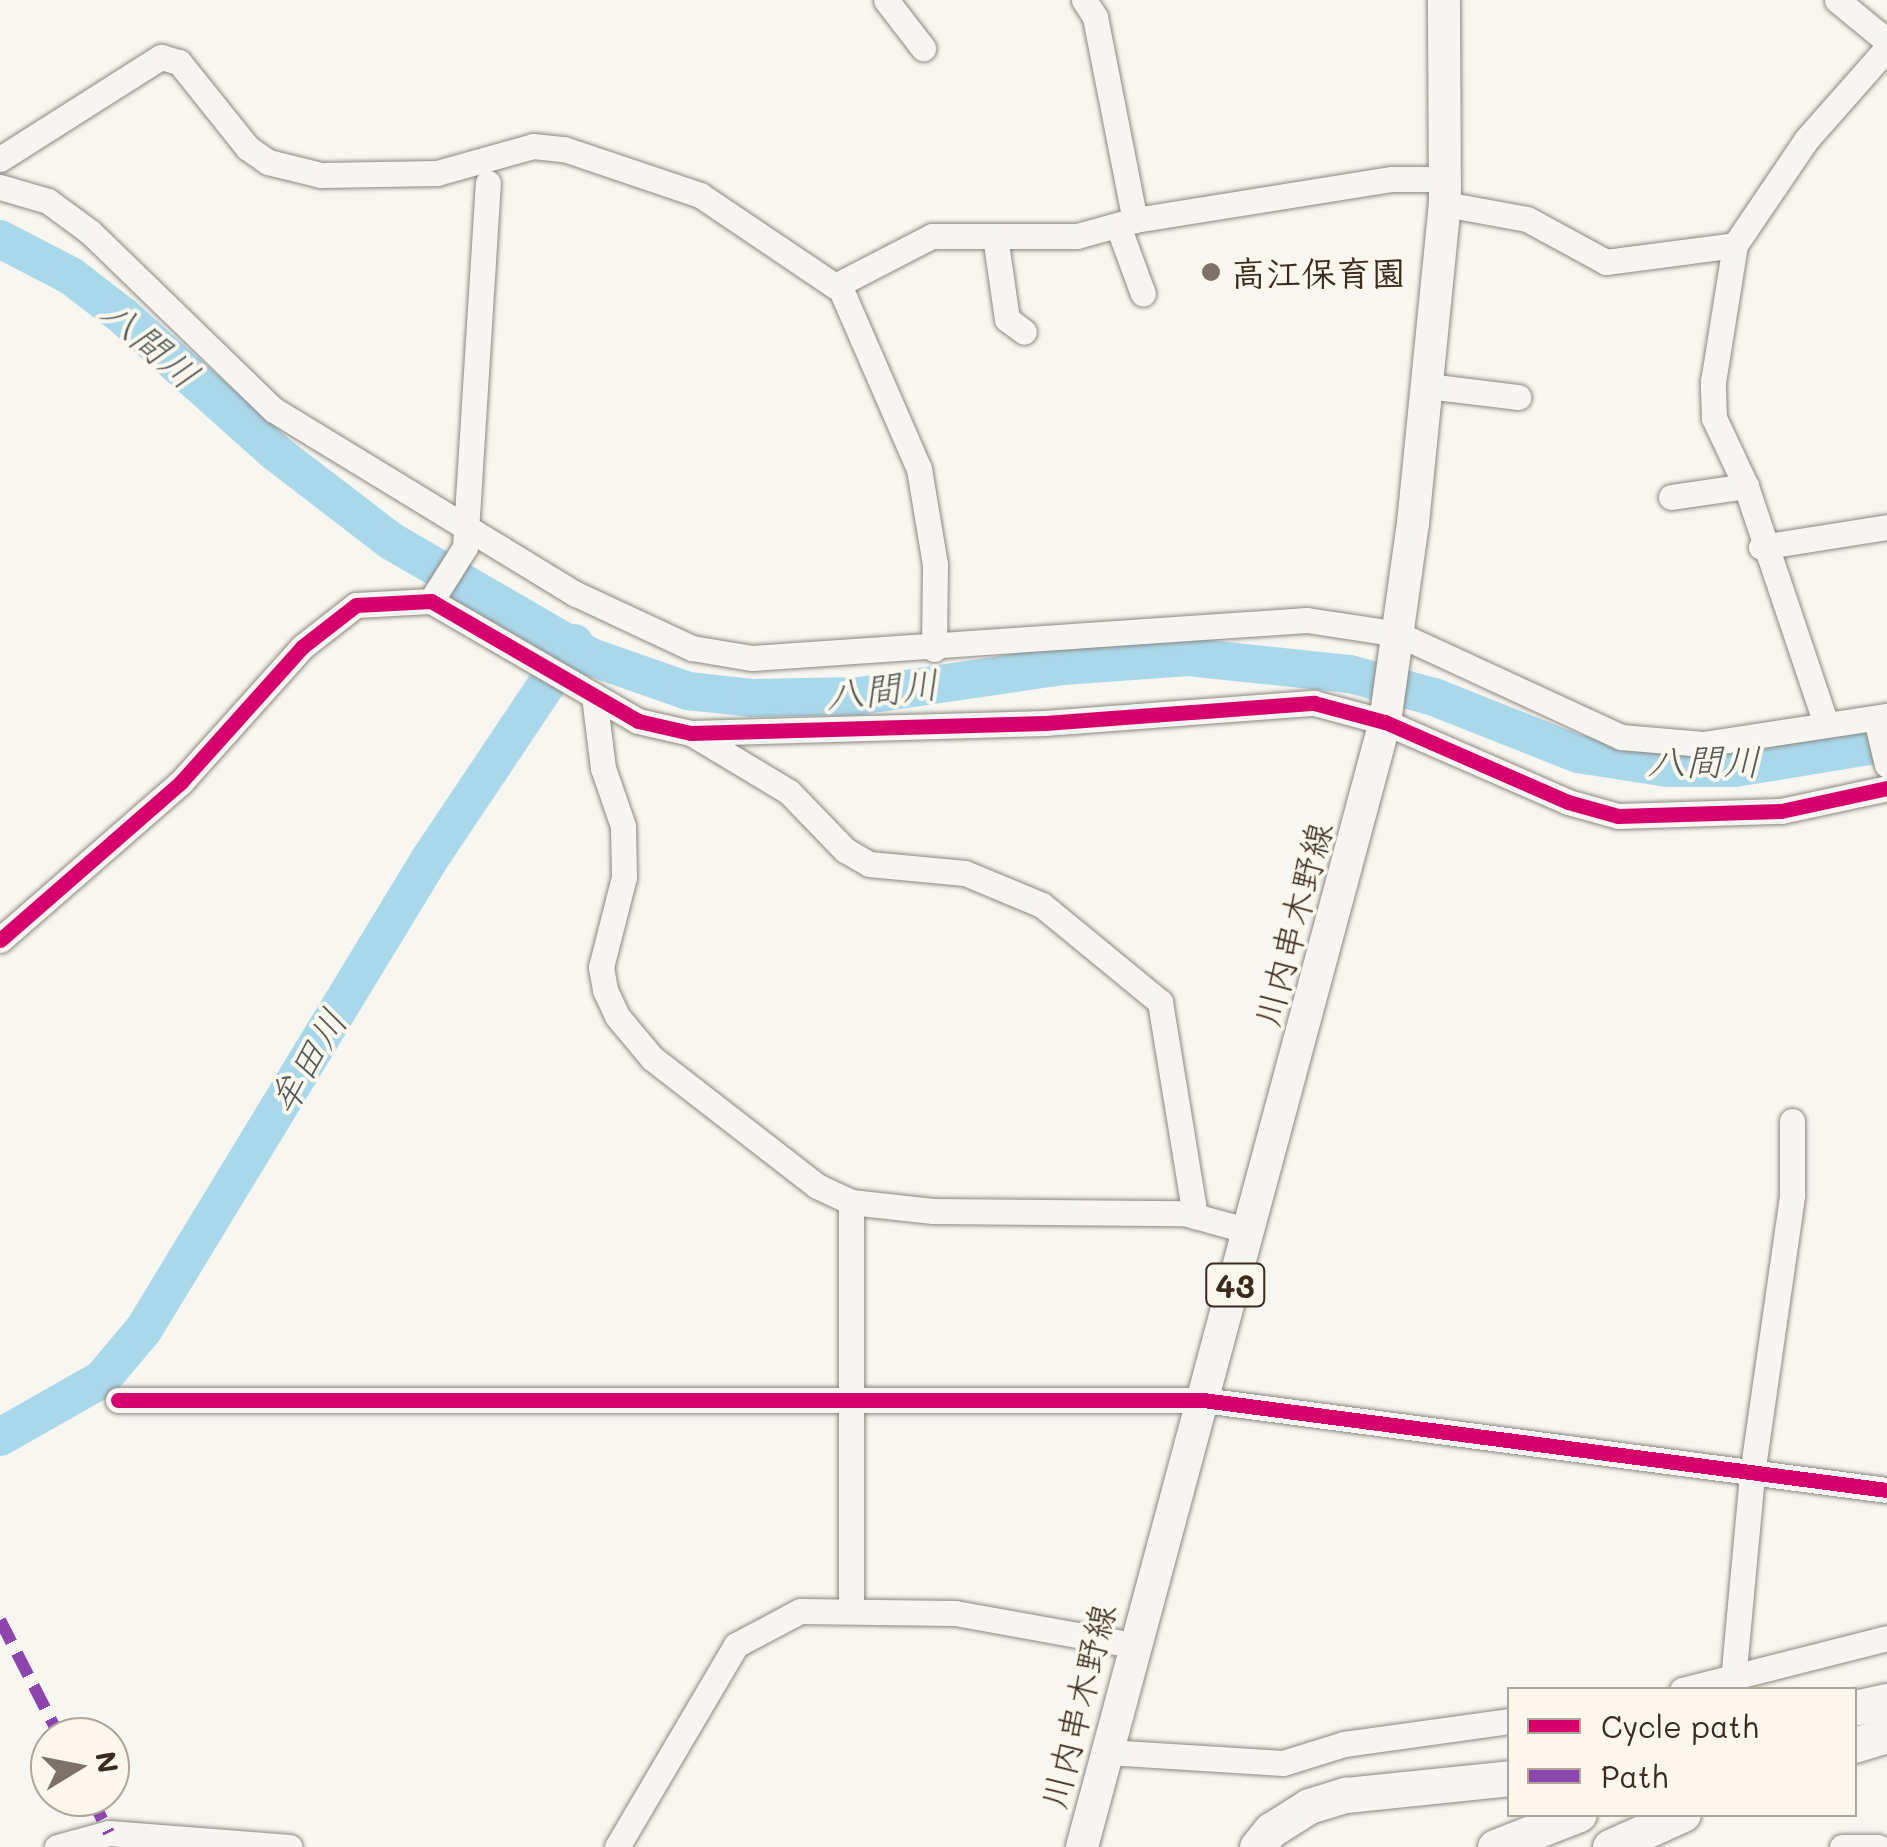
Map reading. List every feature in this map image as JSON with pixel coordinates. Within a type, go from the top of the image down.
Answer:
[{"type":"highway","points":[[1857,1707],[1887,1701]]},
{"type":"highway","points":[[1857,1723],[1887,1714]]},
{"type":"highway","points":[[1857,1744],[1887,1735]]},
{"type":"highway","points":[[1258,1847],[1270,1830],[1309,1806],[1346,1795],[1507,1778]]},
{"type":"highway","points":[[1495,1847],[1571,1817]]},
{"type":"highway","points":[[1610,1847],[1676,1817]]},
{"type":"main road","name":"川内串木野線","points":[[1082,1847],[1132,1646],[1203,1400],[1385,722],[1428,386],[1445,192],[1444,0]]},
{"type":"street","points":[[886,0],[923,48]]},
{"type":"street","points":[[1084,0],[1096,18],[1126,223],[1143,294]]},
{"type":"street","points":[[1825,721],[1761,547],[1746,486],[1725,447],[1714,400],[1720,312],[1735,245],[1806,140],[1887,45],[1837,0]]},
{"type":"street","points":[[0,159],[161,57],[179,62],[248,148],[268,162],[322,175],[437,172],[533,146],[564,148],[700,194],[840,285],[919,469],[935,565],[934,649]]},
{"type":"street","points":[[840,285],[932,236],[1077,236],[1126,223],[1392,179],[1526,219],[1606,262],[1735,245]]},
{"type":"street","points":[[434,596],[464,535],[488,182]]},
{"type":"street","points":[[0,186],[48,201],[90,232],[274,410],[464,535],[636,626],[692,648],[752,658],[934,649],[1246,619],[1307,620],[1398,634],[1622,738],[1703,744],[1825,721],[1881,717],[1887,765]]},
{"type":"street","points":[[995,236],[1007,318],[1024,332]]},
{"type":"street","points":[[1428,386],[1518,397]]},
{"type":"street","points":[[1671,497],[1746,486]]},
{"type":"street","points":[[1761,547],[1887,527]]},
{"type":"street","points":[[0,940],[181,782],[340,612],[434,596],[638,721],[691,733],[1045,723],[1314,704],[1385,722],[1568,802],[1618,816],[1781,812],[1887,788]]},
{"type":"street","points":[[594,696],[603,768],[623,826],[624,878],[601,967],[617,1016],[652,1058],[756,1142],[851,1202],[934,1211],[1195,1216],[1249,1231]]},
{"type":"street","points":[[691,733],[789,792],[845,850],[869,864],[965,873],[1042,905],[1160,1002],[1195,1216]]},
{"type":"street","points":[[1733,1680],[1752,1474],[1792,1195],[1792,1121]]},
{"type":"street","points":[[851,1202],[852,1607]]},
{"type":"street","points":[[118,1400],[1203,1400],[1887,1490]]},
{"type":"street","points":[[617,1847],[736,1645],[800,1611],[852,1607],[955,1612],[1132,1646]]},
{"type":"street","points":[[1697,1687],[1887,1638]]},
{"type":"street","points":[[1107,1752],[1283,1763],[1344,1744],[1507,1721]]},
{"type":"street","points":[[57,1847],[109,1833],[290,1847]]},
{"type":"street","points":[[1842,1847],[1878,1847]]},
{"type":"waterway","name":"八間川","points":[[0,239],[71,276],[123,316],[275,452],[391,541],[591,657],[688,691],[752,698],[859,696],[1063,666],[1188,657],[1350,674],[1434,697],[1578,754],[1668,768],[1735,768],[1887,743]]},
{"type":"waterway","name":"牟田川","points":[[0,1437],[102,1379],[144,1329],[429,860],[574,643]]},
{"type":"marked path","points":[[0,1620],[50,1717]]},
{"type":"marked path","points":[[101,1817],[109,1833]]},
{"type":"cycle path","points":[[0,940],[181,782],[302,647],[356,605],[431,601],[638,721],[691,733],[1045,723],[1314,703],[1385,722],[1568,802],[1618,816],[1781,811],[1887,788]]},
{"type":"cycle path","points":[[118,1400],[1203,1400],[1887,1490]]},
{"type":"place","name":"高江保育園","points":[[1211,272]]}]
